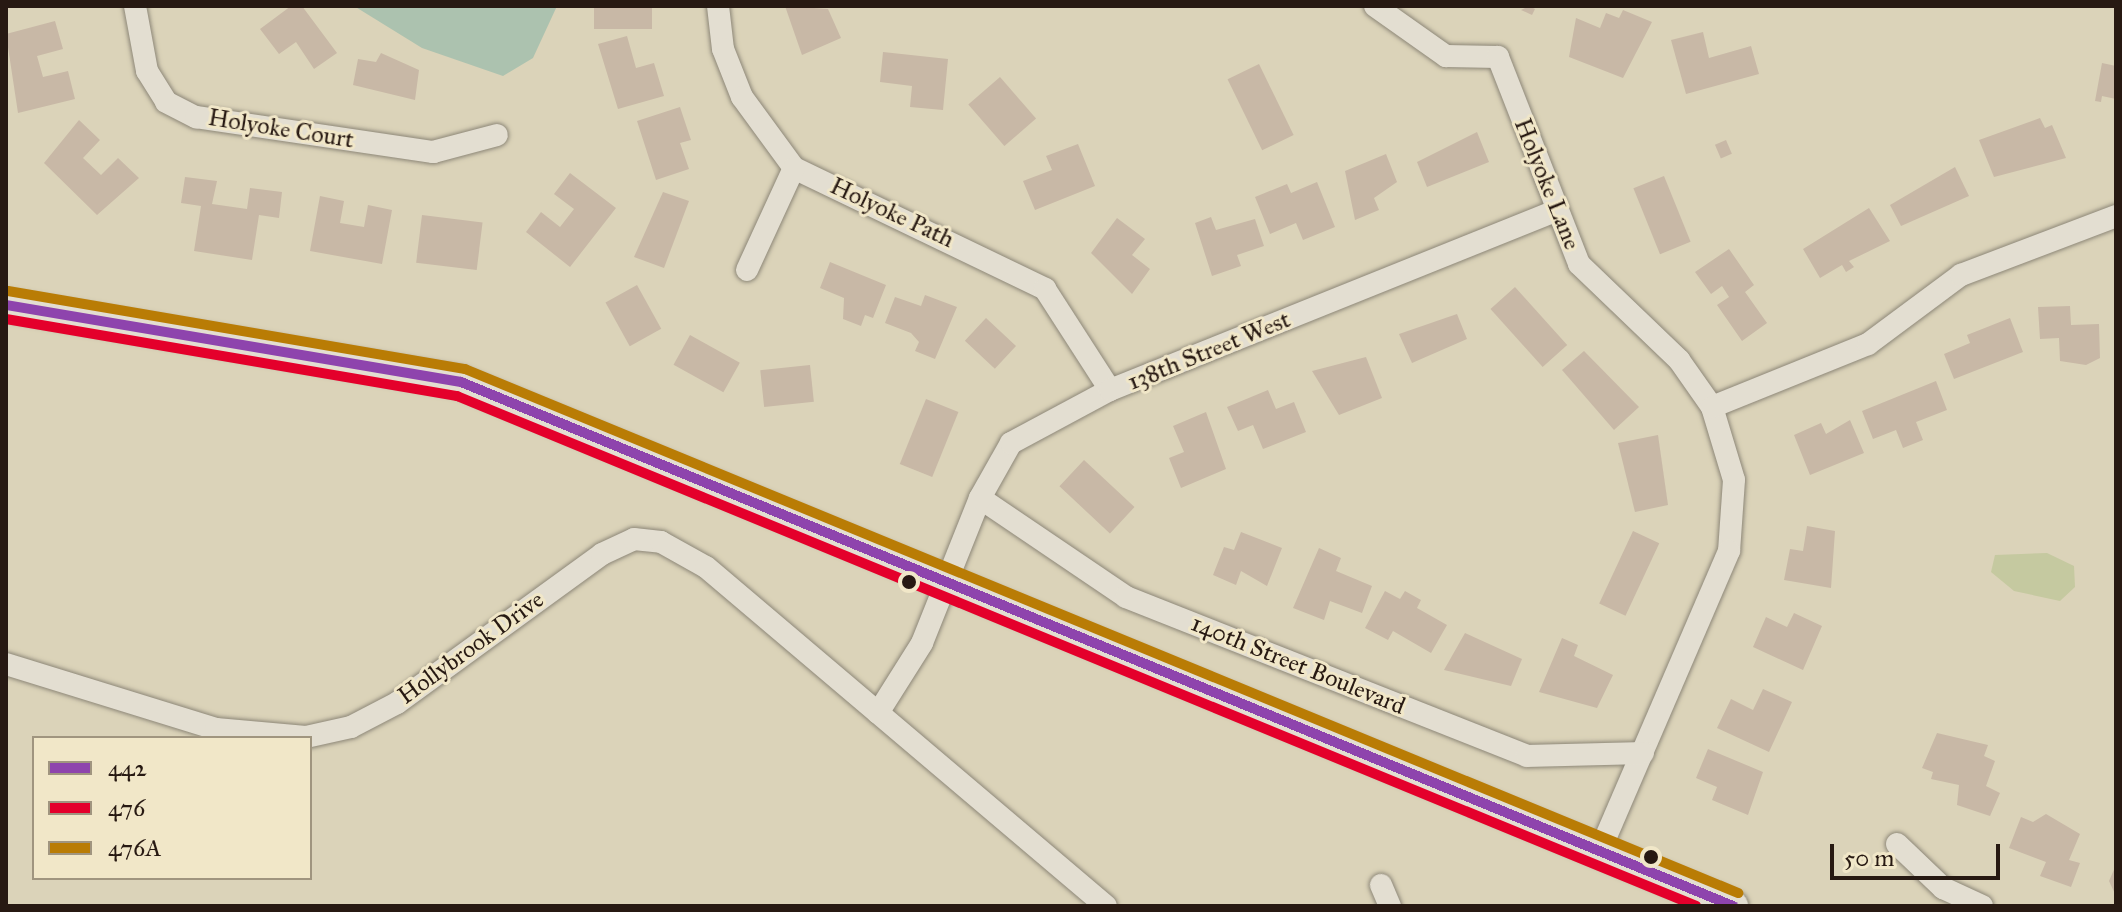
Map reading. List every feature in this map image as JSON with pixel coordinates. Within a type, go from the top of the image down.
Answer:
[{"type":"street","name":"Holyoke Court","points":[[135,6],[147,71],[166,102],[196,117],[433,152],[497,135]]},
{"type":"street","name":"Holyoke Path","points":[[718,6],[723,49],[742,97],[794,168],[1045,289],[1110,390]]},
{"type":"street","name":"Holyoke Lane","points":[[1375,6],[1446,56],[1498,57],[1555,211],[1579,264],[1679,360],[1712,407],[1734,480],[1729,551],[1600,851]]},
{"type":"street","points":[[747,270],[794,168]]},
{"type":"street","name":"138th Street West","points":[[878,713],[922,643],[980,498],[1011,443],[1110,390],[1555,211]]},
{"type":"street","points":[[1712,407],[1868,344],[1961,275],[2116,216]]},
{"type":"street","points":[[6,305],[461,382],[1733,906]]},
{"type":"street","name":"140th Street Boulevard","points":[[980,498],[1126,597],[1527,756],[1643,753]]},
{"type":"street","name":"Hollybrook Drive","points":[[310,736],[351,727],[397,703],[551,589],[634,539],[661,542],[706,567],[1106,906]]},
{"type":"street","name":"Hollybrook Drive","points":[[6,664],[216,729],[295,736]]},
{"type":"street","points":[[1897,844],[1943,888],[1982,906]]},
{"type":"shaded area","points":[[354,6],[557,6],[533,58],[503,76],[422,48]]},
{"type":"shaded area","points":[[2047,553],[2074,566],[2075,587],[2060,601],[2014,591],[1991,572],[1995,555]]},
{"type":"building","points":[[291,6],[302,6],[337,53],[314,69],[296,42],[279,54],[260,29]]},
{"type":"building","points":[[594,6],[652,6],[652,29],[594,29]]},
{"type":"building","points":[[785,6],[828,9],[841,38],[802,55]]},
{"type":"building","points":[[1529,6],[1535,9],[1532,15],[1521,10]]},
{"type":"building","points":[[1623,10],[1652,22],[1623,78],[1569,57],[1576,18],[1600,28],[1606,13],[1619,18]]},
{"type":"building","points":[[55,21],[63,49],[37,56],[43,77],[68,71],[75,99],[18,113],[6,34]]},
{"type":"building","points":[[1703,32],[1709,58],[1751,46],[1759,74],[1686,94],[1671,40]]},
{"type":"building","points":[[627,36],[636,68],[654,63],[664,96],[618,109],[598,44]]},
{"type":"building","points":[[883,52],[948,59],[943,110],[910,107],[912,86],[880,82]]},
{"type":"building","points":[[381,53],[419,70],[415,100],[353,85],[358,59],[376,62]]},
{"type":"building","points":[[2102,63],[2116,66],[2116,99],[2102,96],[2101,102],[2095,101]]},
{"type":"building","points":[[1259,64],[1294,135],[1262,150],[1228,79]]},
{"type":"building","points":[[1000,77],[1036,119],[1004,146],[968,105]]},
{"type":"building","points":[[680,107],[691,140],[680,143],[689,169],[656,180],[637,121]]},
{"type":"building","points":[[2040,118],[2045,128],[2052,125],[2066,158],[1994,177],[1979,140]]},
{"type":"building","points":[[79,120],[100,140],[83,158],[101,175],[118,158],[139,178],[97,215],[44,163]]},
{"type":"building","points":[[1477,132],[1489,162],[1427,187],[1417,162]]},
{"type":"building","points":[[1726,140],[1732,154],[1721,158],[1715,145]]},
{"type":"building","points":[[1078,144],[1095,186],[1035,210],[1023,181],[1052,170],[1046,156]]},
{"type":"building","points":[[1386,154],[1397,182],[1374,198],[1379,210],[1355,220],[1345,171]]},
{"type":"building","points":[[1955,167],[1969,196],[1901,226],[1890,205]]},
{"type":"building","points":[[570,173],[616,208],[570,267],[526,232],[541,212],[560,227],[574,209],[554,194]]},
{"type":"building","points":[[1664,176],[1691,242],[1660,254],[1633,188]]},
{"type":"building","points":[[185,177],[217,181],[212,204],[247,209],[250,188],[282,192],[279,218],[259,215],[252,260],[194,251],[201,206],[181,203]]},
{"type":"building","points":[[1317,182],[1335,227],[1303,240],[1296,223],[1270,234],[1255,197],[1287,184],[1291,193]]},
{"type":"building","points":[[663,192],[689,201],[664,268],[634,257]]},
{"type":"building","points":[[320,196],[344,201],[340,223],[364,227],[368,205],[392,210],[382,264],[310,251]]},
{"type":"building","points":[[1869,208],[1890,241],[1849,261],[1854,267],[1846,272],[1842,265],[1820,278],[1803,249]]},
{"type":"building","points":[[422,215],[483,222],[477,270],[416,263]]},
{"type":"building","points":[[1211,217],[1216,230],[1255,219],[1264,246],[1237,255],[1241,266],[1212,276],[1195,223]]},
{"type":"building","points":[[1117,218],[1145,239],[1132,255],[1150,269],[1132,294],[1091,253]]},
{"type":"building","points":[[1729,249],[1754,285],[1745,292],[1767,323],[1742,341],[1717,305],[1729,297],[1722,286],[1711,294],[1695,272]]},
{"type":"building","points":[[830,262],[886,285],[873,318],[865,315],[861,326],[843,319],[844,298],[820,288]]},
{"type":"building","points":[[637,285],[661,329],[630,346],[606,302]]},
{"type":"building","points":[[1515,287],[1567,345],[1543,367],[1490,309]]},
{"type":"building","points":[[925,295],[957,307],[935,359],[915,351],[919,342],[911,333],[885,323],[895,297],[921,306]]},
{"type":"building","points":[[2070,306],[2071,325],[2099,324],[2100,358],[2086,365],[2060,361],[2059,338],[2040,339],[2038,307]]},
{"type":"building","points":[[1457,314],[1467,339],[1412,363],[1399,334]]},
{"type":"building","points":[[986,318],[1016,346],[995,369],[965,341]]},
{"type":"building","points":[[2010,318],[2023,352],[1954,379],[1944,354],[1970,343],[1967,335]]},
{"type":"building","points":[[690,335],[740,363],[723,392],[674,365]]},
{"type":"building","points":[[1584,351],[1639,407],[1614,430],[1562,370]]},
{"type":"building","points":[[1366,357],[1382,398],[1339,415],[1312,371]]},
{"type":"building","points":[[810,365],[814,402],[764,407],[760,370]]},
{"type":"building","points":[[1936,381],[1947,410],[1916,422],[1923,440],[1903,448],[1896,430],[1873,439],[1862,411]]},
{"type":"building","points":[[1268,390],[1276,409],[1294,402],[1306,432],[1263,449],[1253,425],[1238,431],[1227,407]]},
{"type":"building","points":[[926,399],[958,412],[932,477],[900,464]]},
{"type":"building","points":[[1206,412],[1226,469],[1181,488],[1169,458],[1184,452],[1173,426]]},
{"type":"building","points":[[1850,420],[1864,453],[1810,475],[1794,435],[1821,423],[1826,434]]},
{"type":"building","points":[[1658,435],[1668,505],[1635,512],[1618,443]]},
{"type":"building","points":[[1084,460],[1134,507],[1110,533],[1059,486]]},
{"type":"building","points":[[1807,526],[1835,531],[1831,588],[1784,580],[1790,549],[1803,551]]},
{"type":"building","points":[[1633,531],[1659,543],[1625,616],[1599,604]]},
{"type":"building","points":[[1241,532],[1282,548],[1267,586],[1241,571],[1236,585],[1213,575],[1224,547],[1234,550]]},
{"type":"building","points":[[1319,548],[1341,558],[1336,571],[1372,586],[1362,613],[1330,601],[1324,620],[1293,608]]},
{"type":"building","points":[[1385,591],[1400,599],[1405,591],[1421,600],[1417,608],[1447,625],[1431,653],[1393,631],[1388,640],[1365,628]]},
{"type":"building","points":[[1794,613],[1822,626],[1803,670],[1753,647],[1766,617],[1787,627]]},
{"type":"building","points":[[1465,633],[1522,659],[1511,686],[1444,670]]},
{"type":"building","points":[[1562,638],[1578,645],[1574,656],[1613,675],[1597,708],[1539,692]]},
{"type":"building","points":[[1763,689],[1792,702],[1769,752],[1717,728],[1731,699],[1753,710]]},
{"type":"building","points":[[1937,733],[1988,745],[1984,756],[1995,761],[1986,786],[2000,793],[1990,816],[1957,805],[1959,785],[1931,779],[1933,772],[1922,768]]},
{"type":"building","points":[[1708,749],[1763,772],[1748,815],[1712,800],[1717,787],[1696,778]]},
{"type":"building","points":[[2046,814],[2080,834],[2069,860],[2080,863],[2071,887],[2040,876],[2046,862],[2009,848],[2021,817],[2033,822]]},
{"type":"building","points":[[2116,865],[2116,896],[2109,881]]},
{"type":"transit line","name":"476A","points":[[8,291],[465,369],[1738,893]]},
{"type":"transit line","name":"442","points":[[6,305],[461,382],[1733,906]]},
{"type":"transit line","name":"476","points":[[6,319],[457,396],[1696,906]]}]
